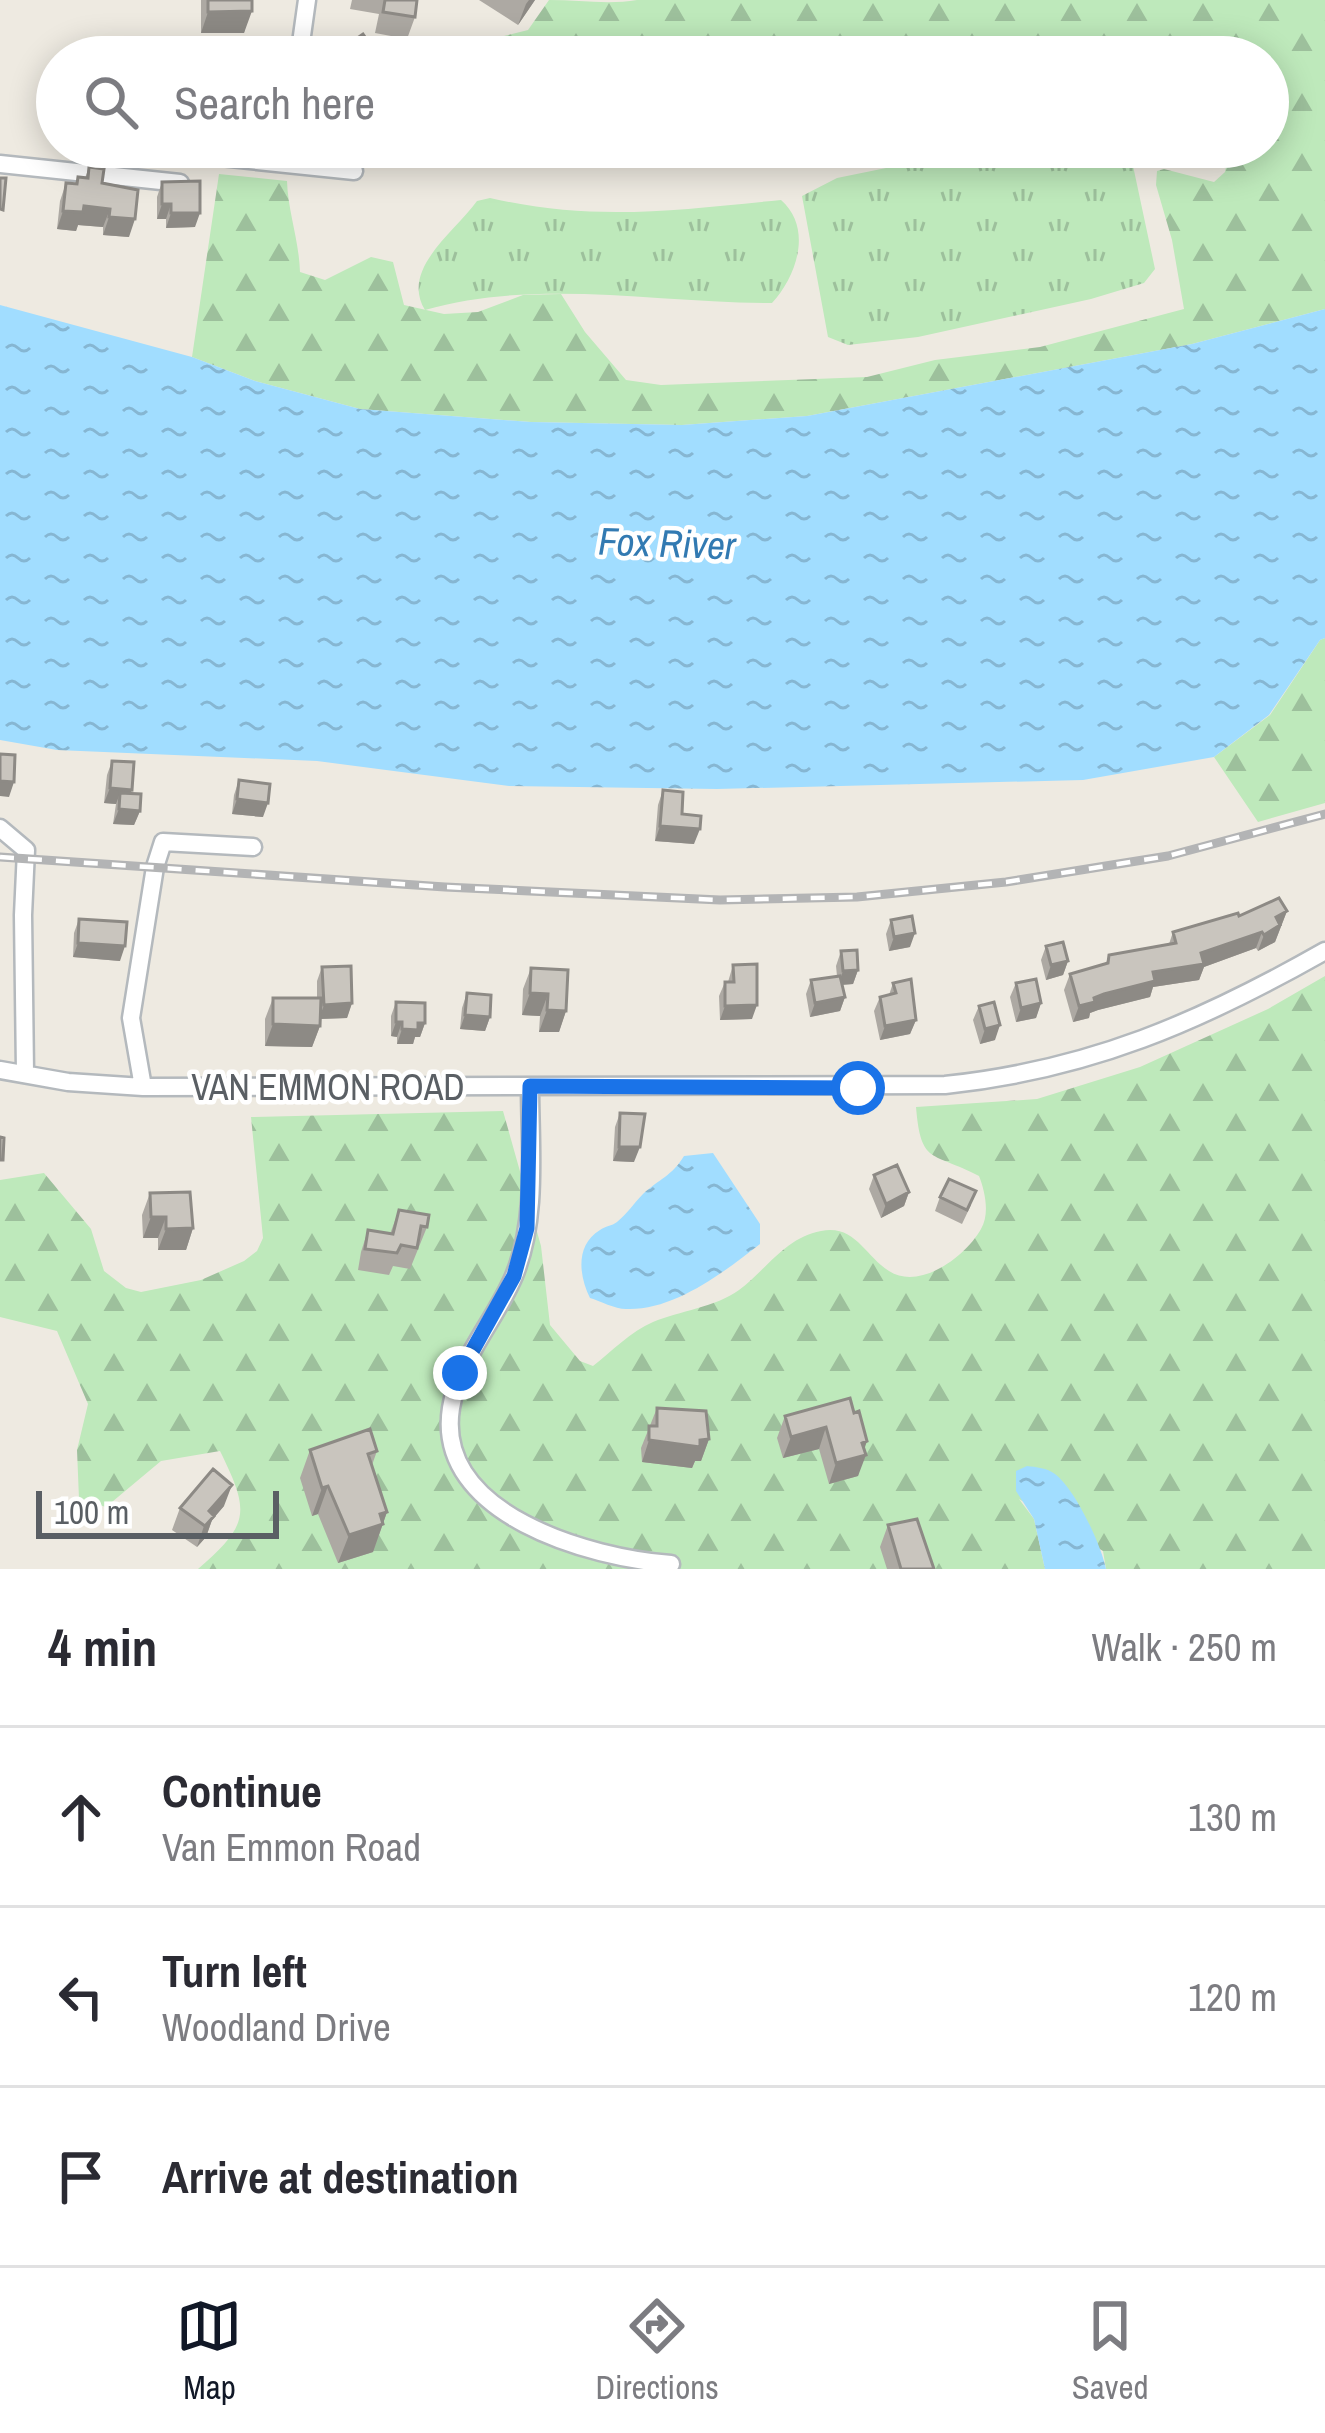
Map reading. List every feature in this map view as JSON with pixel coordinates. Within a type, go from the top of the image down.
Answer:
[{"type":"street","points":[[302,36],[307,0]]},
{"type":"street","points":[[0,164],[36,168]]},
{"type":"street","points":[[38,168],[180,183]]},
{"type":"street","points":[[343,168],[354,171]]},
{"type":"street","points":[[0,828],[26,850],[25,1072]]},
{"type":"street","points":[[143,1087],[130,1018],[163,842],[253,847]]},
{"type":"street","name":"VAN EMMON ROAD","points":[[0,1070],[68,1082],[143,1087],[911,1087],[1031,1073],[1119,1050],[1174,1029],[1325,951]]},
{"type":"street","points":[[530,1086],[527,1228],[514,1276],[460,1373],[450,1409],[450,1438],[461,1473],[499,1509],[562,1542],[625,1561],[671,1564]]},
{"type":"green space","points":[[549,0],[1325,0],[1325,309],[1192,344],[807,416],[682,425],[531,422],[360,409],[255,381],[192,357],[219,174],[287,181],[300,272],[325,280],[371,257],[393,262],[404,305],[444,314],[478,312],[523,295],[561,294],[585,332],[626,380],[661,385],[867,377],[935,360],[1040,347],[1184,309],[1156,185],[1157,171],[1214,182],[1226,168],[1289,168],[1289,36],[504,36],[528,30]]},
{"type":"green space","points":[[886,168],[1133,168],[1155,269],[1144,283],[1091,299],[918,337],[848,345],[828,337],[802,196],[837,178]]},
{"type":"green space","points":[[490,198],[600,212],[781,200],[797,224],[798,252],[772,303],[553,294],[510,295],[425,310],[419,280],[433,252],[477,201]]},
{"type":"green space","points":[[1325,638],[1325,803],[1258,822],[1214,757],[1270,715]]},
{"type":"green space","points":[[1325,976],[1325,1569],[1106,1569],[1103,1551],[1019,1499],[1034,1519],[1045,1569],[198,1569],[228,1540],[240,1516],[237,1489],[220,1451],[161,1461],[106,1507],[79,1499],[77,1450],[88,1404],[57,1331],[0,1317],[0,1180],[44,1173],[91,1229],[104,1271],[126,1288],[141,1292],[201,1280],[257,1251],[263,1238],[251,1117],[503,1111],[541,1246],[550,1325],[580,1361],[593,1366],[645,1326],[730,1296],[809,1234],[843,1232],[901,1276],[941,1268],[965,1250],[981,1229],[985,1195],[979,1176],[926,1148],[916,1107],[1037,1099],[1140,1067],[1268,1009]]},
{"type":"water","name":"Fox River","points":[[0,305],[360,409],[531,422],[682,425],[807,416],[1192,344],[1325,309],[1325,638],[1269,715],[1214,757],[1083,780],[717,789],[509,786],[317,761],[57,750],[0,740]]},
{"type":"water","points":[[713,1153],[760,1224],[760,1244],[698,1288],[662,1304],[626,1309],[590,1298],[582,1261],[592,1236],[621,1219],[684,1156]]},
{"type":"water","points":[[1027,1466],[1052,1472],[1063,1481],[1093,1532],[1106,1569],[1045,1569],[1034,1519],[1016,1491],[1016,1471]]},
{"type":"building","points":[[208,0],[252,0],[252,11],[208,12]]},
{"type":"building","points":[[385,0],[417,0],[415,17],[383,12]]},
{"type":"building","points":[[89,168],[104,169],[102,183],[138,190],[135,219],[109,217],[110,209],[84,206],[83,212],[63,211],[66,183],[88,178]]},
{"type":"building","points":[[0,178],[6,178],[3,210],[0,209]]},
{"type":"building","points":[[200,181],[200,213],[171,213],[171,204],[162,204],[162,182]]},
{"type":"building","points":[[0,754],[15,755],[14,782],[0,781]]},
{"type":"building","points":[[112,761],[134,762],[132,790],[110,788]]},
{"type":"building","points":[[239,780],[270,784],[268,803],[237,799]]},
{"type":"building","points":[[663,790],[683,792],[682,814],[701,816],[700,829],[660,826]]},
{"type":"building","points":[[120,793],[141,794],[140,811],[119,809]]},
{"type":"building","points":[[1279,898],[1287,911],[1276,917],[1280,925],[1264,935],[1201,953],[1204,964],[1153,972],[1155,981],[1079,1006],[1070,974],[1108,963],[1109,955],[1176,943],[1173,932],[1239,916]]},
{"type":"building","points":[[912,916],[915,933],[894,937],[891,920]]},
{"type":"building","points":[[79,919],[127,922],[125,946],[78,943]]},
{"type":"building","points":[[1063,942],[1068,961],[1051,965],[1046,946]]},
{"type":"building","points":[[857,950],[858,970],[843,971],[841,951]]},
{"type":"building","points":[[757,964],[757,1005],[725,1006],[725,982],[734,982],[733,965]]},
{"type":"building","points":[[351,966],[352,1003],[324,1005],[322,967]]},
{"type":"building","points":[[531,968],[568,970],[566,1011],[547,1010],[548,994],[530,993]]},
{"type":"building","points":[[840,976],[845,997],[815,1003],[811,980]]},
{"type":"building","points":[[911,979],[916,1020],[885,1026],[880,997],[896,993],[893,983]]},
{"type":"building","points":[[1036,979],[1041,1003],[1021,1008],[1016,983]]},
{"type":"building","points":[[467,993],[491,995],[490,1017],[465,1015]]},
{"type":"building","points":[[273,998],[321,998],[320,1026],[273,1024]]},
{"type":"building","points":[[396,1002],[425,1003],[425,1023],[418,1023],[418,1030],[402,1029],[402,1022],[396,1022]]},
{"type":"building","points":[[994,1002],[1000,1025],[985,1029],[979,1006]]},
{"type":"building","points":[[620,1113],[645,1114],[640,1147],[619,1147]]},
{"type":"building","points":[[897,1165],[909,1192],[886,1204],[874,1175]]},
{"type":"building","points":[[949,1179],[976,1191],[967,1210],[940,1197]]},
{"type":"building","points":[[190,1192],[193,1228],[166,1229],[166,1217],[151,1217],[150,1193]]},
{"type":"building","points":[[399,1210],[429,1215],[427,1227],[421,1226],[417,1248],[401,1245],[397,1253],[365,1249],[368,1230],[393,1234]]},
{"type":"building","points":[[850,1398],[854,1413],[859,1411],[866,1455],[836,1463],[826,1427],[791,1437],[785,1416]]},
{"type":"building","points":[[657,1408],[706,1411],[709,1439],[700,1440],[700,1447],[649,1440],[649,1426],[657,1426]]},
{"type":"building","points":[[370,1429],[377,1451],[368,1454],[387,1512],[380,1514],[383,1524],[349,1535],[328,1486],[322,1488],[310,1450]]},
{"type":"building","points":[[213,1469],[232,1485],[209,1511],[214,1516],[205,1526],[180,1508]]},
{"type":"building","points":[[917,1519],[934,1569],[901,1569],[888,1525]]},
{"type":"railway","points":[[0,857],[720,900],[857,897],[1006,882],[1168,856],[1325,814]]},
{"type":"route","points":[[460,1373],[514,1276],[527,1228],[530,1086],[858,1088]]}]
